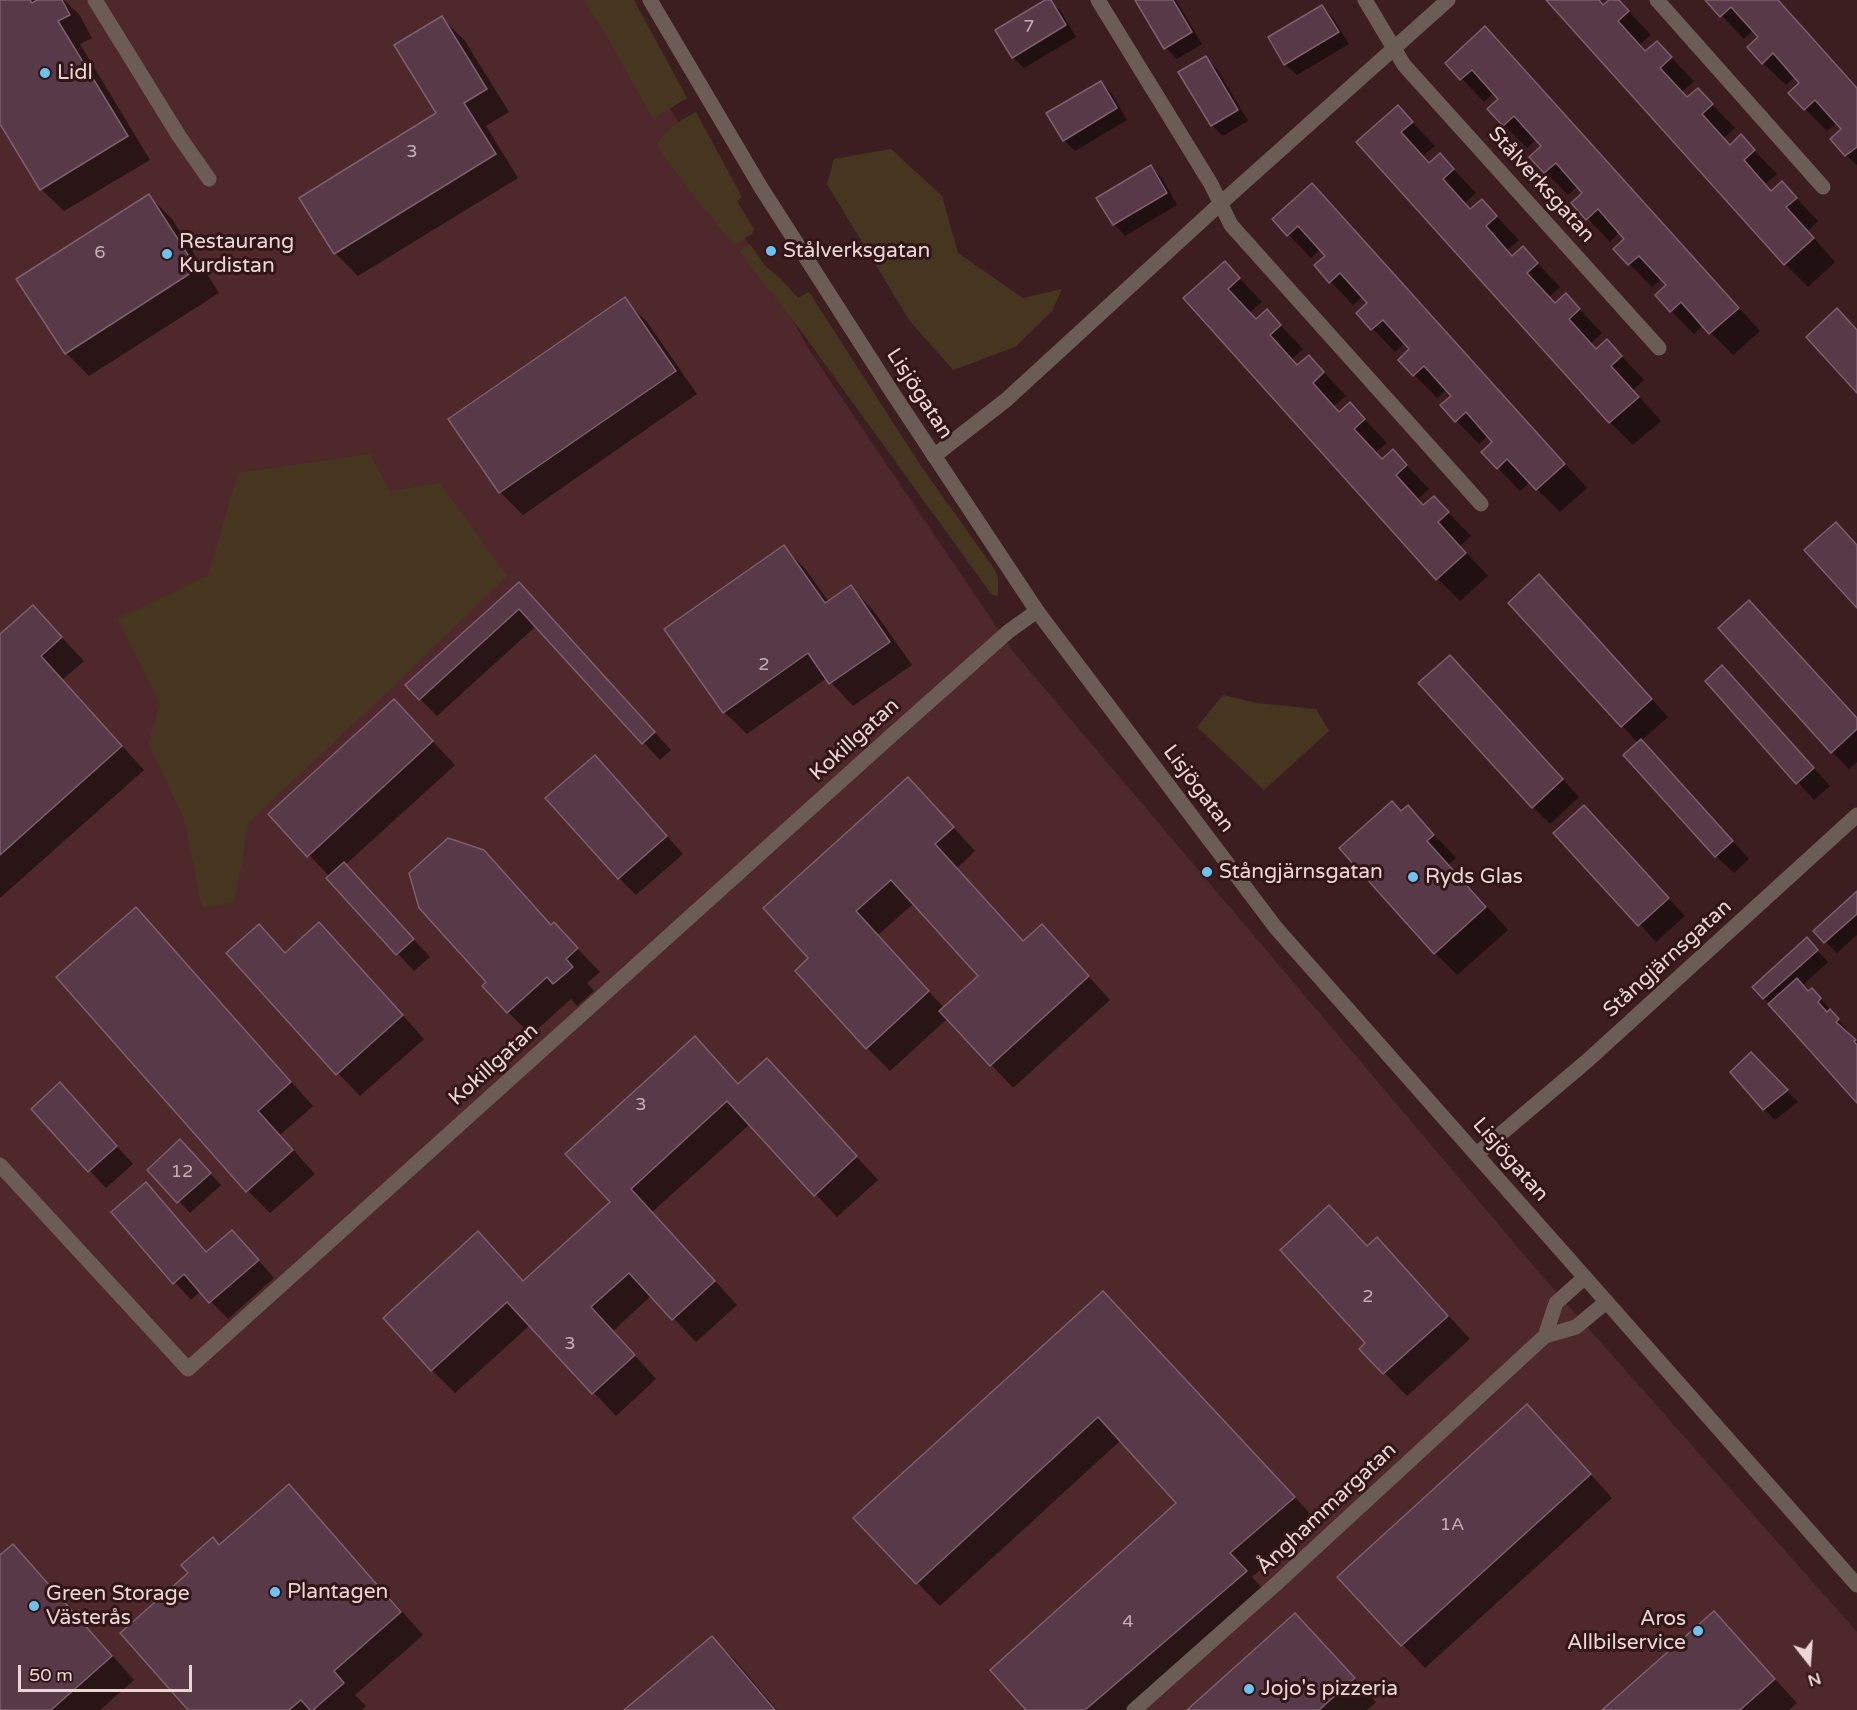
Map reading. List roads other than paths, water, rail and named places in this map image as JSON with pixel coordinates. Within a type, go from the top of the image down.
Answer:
[{"type":"street","points":[[95,0],[179,136],[209,179]]},
{"type":"street","name":"Lisjögatan","points":[[651,0],[760,186],[934,456],[1038,611],[1276,928],[1857,1586]]},
{"type":"street","points":[[1098,0],[1221,203],[1231,225],[1480,504]]},
{"type":"street","name":"Stålverksgatan","points":[[1365,0],[1407,67],[1659,348]]},
{"type":"street","points":[[934,456],[1006,400],[1221,203],[1448,0]]},
{"type":"street","points":[[1657,0],[1822,187]]},
{"type":"street","name":"Kokillgatan","points":[[0,1165],[188,1369],[910,719],[1009,631],[1038,611]]},
{"type":"street","name":"Stångjärnsgatan","points":[[1477,1155],[1587,1061],[1857,815]]},
{"type":"street","name":"Ånghammargatan","points":[[1545,1336],[1556,1303],[1584,1278]]},
{"type":"street","name":"Ånghammargatan","points":[[1134,1710],[1276,1584],[1545,1336],[1576,1327],[1605,1303]]},
{"type":"place","name":"Lidl","points":[[45,73]]},
{"type":"place","name":"Stålverksgatan","points":[[771,251]]},
{"type":"place","name":"Restaurang Kurdistan","points":[[167,254]]},
{"type":"place","name":"Stångjärnsgatan","points":[[1207,872]]},
{"type":"place","name":"Ryds Glas","points":[[1413,877]]},
{"type":"place","name":"Plantagen","points":[[275,1592]]},
{"type":"place","name":"Green Storage Västerås","points":[[34,1606]]},
{"type":"place","name":"Aros Allbilservice","points":[[1698,1631]]},
{"type":"place","name":"Jojo's pizzeria","points":[[1249,1689]]}]
